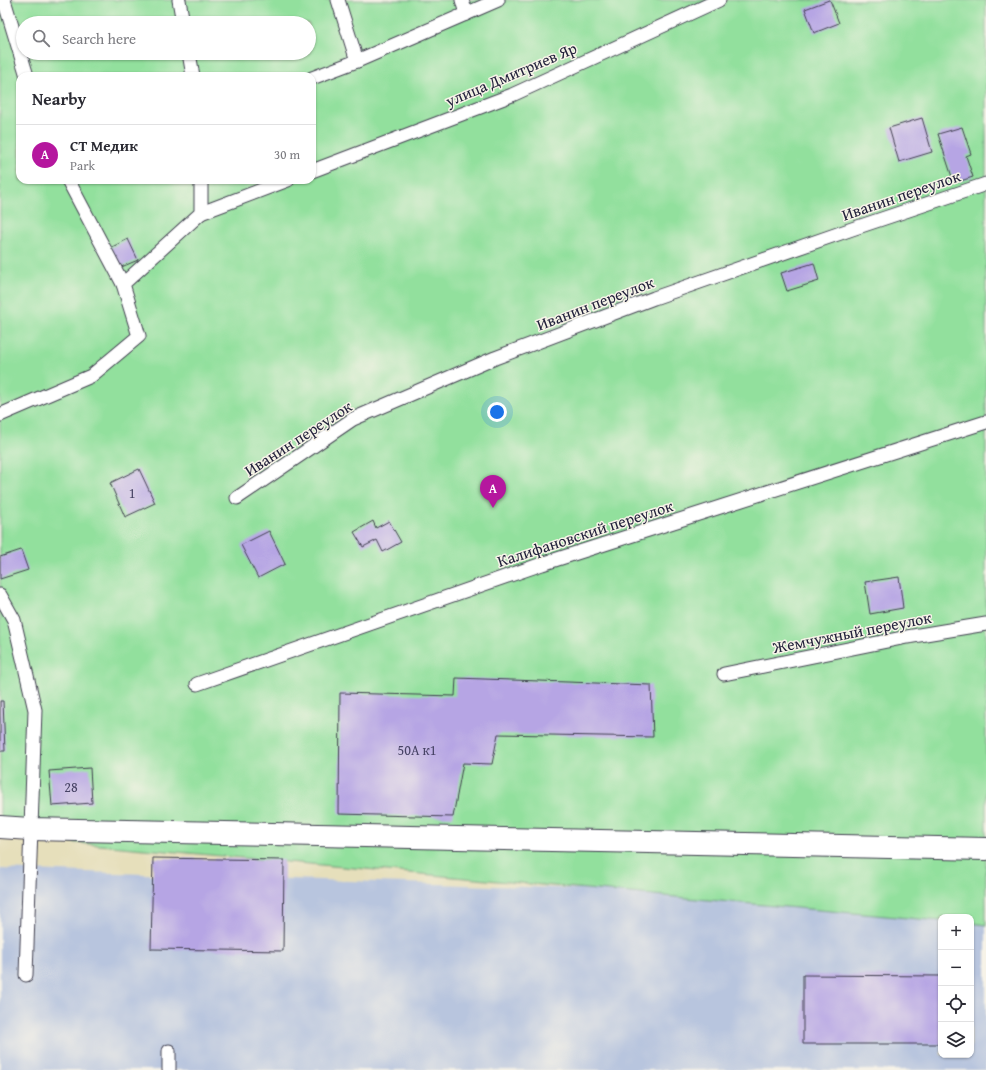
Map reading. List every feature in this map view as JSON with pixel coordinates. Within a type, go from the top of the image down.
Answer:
[{"type":"street","points":[[0,827],[30,829],[986,849]]},
{"type":"lane","points":[[4,0],[16,40]]},
{"type":"lane","points":[[179,0],[182,16]]},
{"type":"lane","points":[[338,0],[357,61]]},
{"type":"lane","points":[[462,0],[466,14]]},
{"type":"lane","points":[[316,76],[357,61],[498,0]]},
{"type":"lane","name":"улица Дмитриев Яр","points":[[316,169],[512,95],[719,0]]},
{"type":"lane","points":[[22,60],[26,72]]},
{"type":"lane","points":[[190,60],[192,72]]},
{"type":"lane","points":[[0,415],[91,376],[139,336],[123,284],[70,184]]},
{"type":"lane","points":[[201,184],[201,213]]},
{"type":"lane","points":[[123,284],[201,213],[277,184]]},
{"type":"lane","name":"Иванин переулок","points":[[237,498],[353,419],[495,358],[654,298],[986,184]]},
{"type":"lane","name":"Калифановский переулок","points":[[197,684],[542,564],[986,422]]},
{"type":"lane","points":[[0,595],[14,620],[35,710],[26,975]]},
{"type":"lane","name":"Жемчужный переулок","points":[[724,674],[907,637],[986,624]]},
{"type":"lane","points":[[169,1051],[169,1070]]},
{"type":"shaded area","points":[[0,869],[959,902],[986,917],[986,1070],[0,1070]]},
{"type":"green space","points":[[0,0],[986,0],[986,925],[974,923],[974,914],[938,914],[938,921],[0,836]]},
{"type":"building","points":[[829,0],[839,23],[814,33],[805,9]]},
{"type":"building","points":[[922,118],[932,152],[899,162],[889,128]]},
{"type":"building","points":[[962,127],[971,154],[966,156],[973,177],[954,183],[938,134]]},
{"type":"building","points":[[128,239],[138,260],[119,268],[110,248]]},
{"type":"building","points":[[814,263],[819,281],[787,291],[781,273]]},
{"type":"building","points":[[139,469],[155,503],[125,517],[110,483]]},
{"type":"building","points":[[373,521],[376,528],[389,521],[401,542],[383,552],[377,540],[363,547],[354,532]]},
{"type":"building","points":[[269,531],[285,564],[258,578],[241,545]]},
{"type":"building","points":[[21,550],[28,570],[0,579],[0,557]]},
{"type":"building","points":[[899,577],[903,608],[870,614],[865,582]]},
{"type":"building","points":[[456,678],[651,685],[653,737],[498,734],[492,764],[463,763],[453,817],[339,814],[340,693],[455,696]]},
{"type":"building","points":[[0,701],[3,701],[5,751],[0,751]]},
{"type":"building","points":[[90,768],[92,803],[52,806],[49,771]]},
{"type":"building","points":[[153,858],[284,860],[283,951],[151,949]]},
{"type":"building","points":[[803,975],[938,976],[938,1044],[803,1044]]},
{"type":"place","name":"СТ Медик","points":[[493,508]]}]
